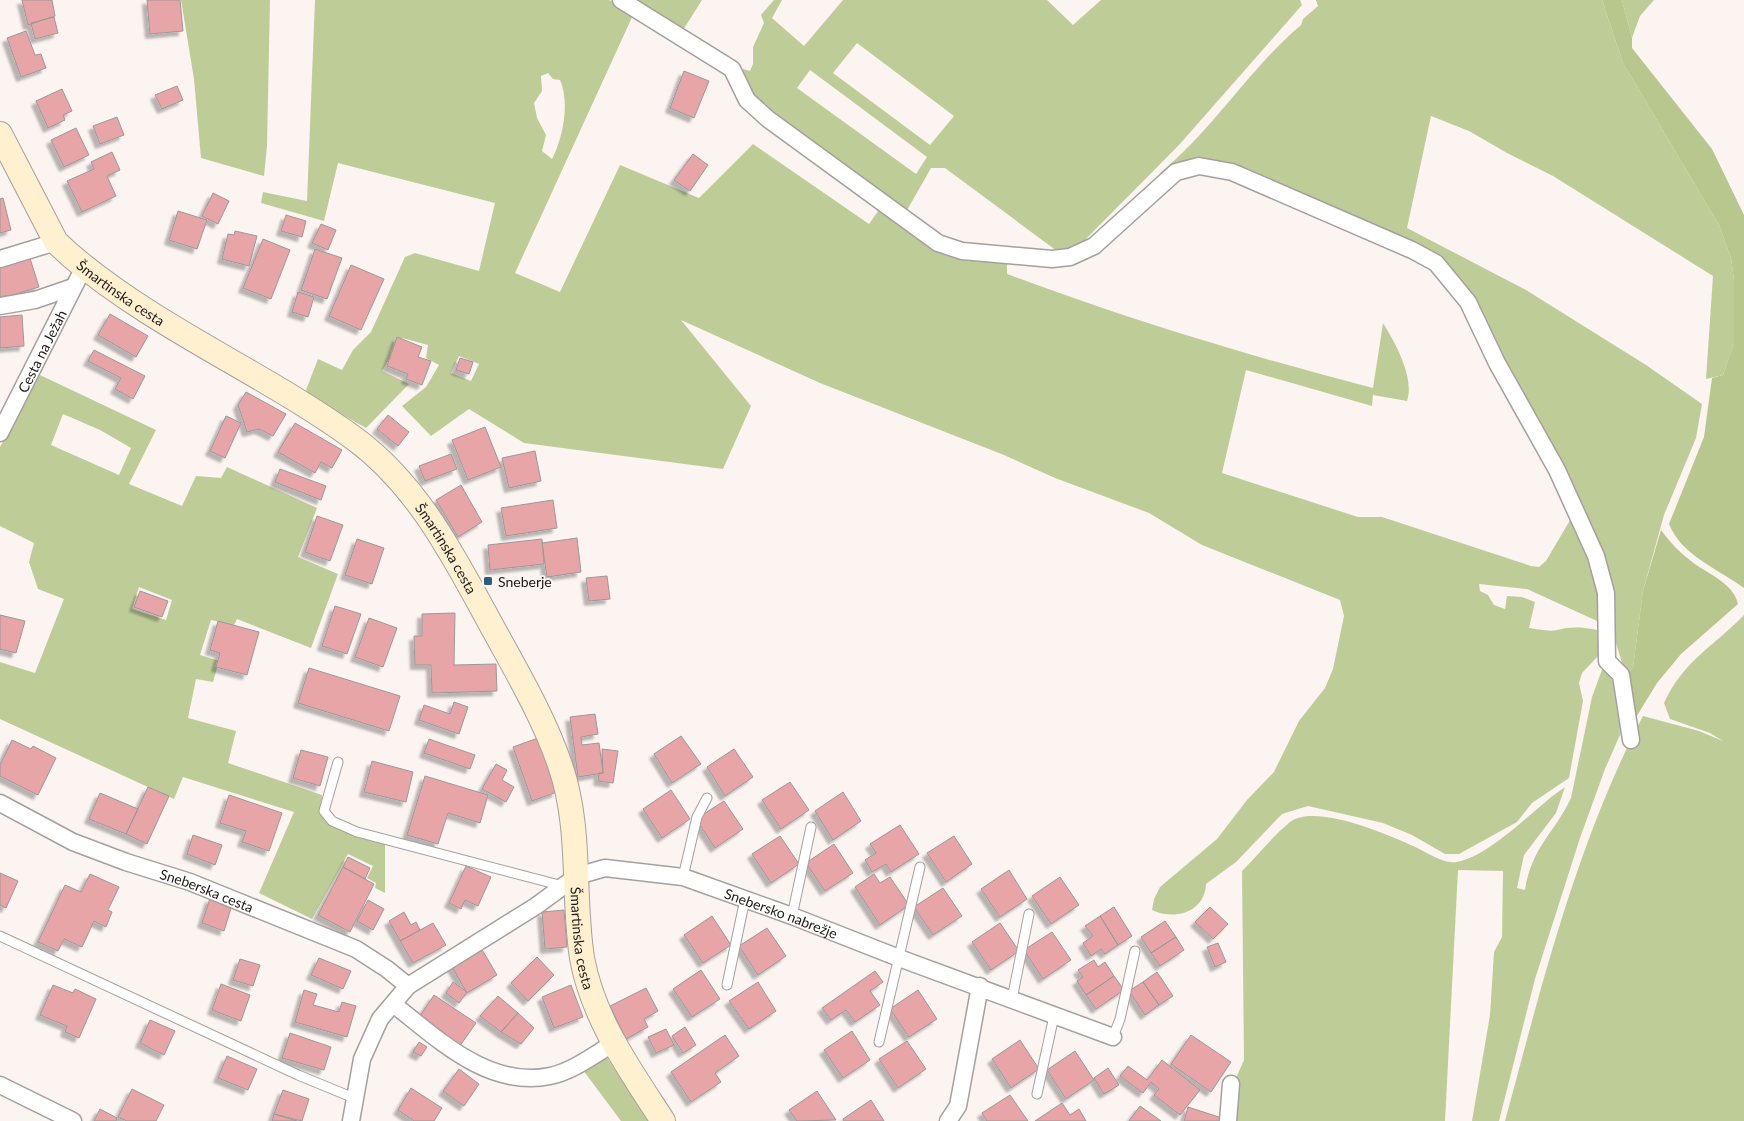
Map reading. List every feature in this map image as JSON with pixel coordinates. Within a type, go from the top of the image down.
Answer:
[{"type":"main road","name":"Šmartinska cesta","points":[[0,134],[56,242],[79,277],[286,394],[357,440],[390,468],[420,503],[476,596],[533,700],[560,762],[572,807],[570,881],[582,959],[594,1002],[614,1043],[663,1121]]},
{"type":"street","points":[[621,0],[732,69],[748,100],[768,119],[938,244],[962,250],[1052,259],[1070,257],[1094,246],[1176,172],[1199,166],[1232,172],[1308,207],[1381,236],[1436,263],[1468,302],[1497,363],[1557,470],[1596,556],[1606,592],[1607,661],[1621,675],[1631,740]]},
{"type":"street","points":[[0,259],[56,242]]},
{"type":"street","points":[[0,306],[35,300],[79,277]]},
{"type":"street","name":"Cesta na Ježah","points":[[0,434],[79,277]]},
{"type":"street","name":"Sneberska cesta","points":[[0,803],[72,842],[126,862],[190,882],[356,949],[387,969],[408,986]]},
{"type":"street","name":"Snebersko nabrežje","points":[[570,881],[605,868],[683,877],[1113,1037]]},
{"type":"street","points":[[351,1121],[362,1059],[380,1019],[408,986],[536,906],[570,881]]},
{"type":"street","points":[[948,1121],[958,1106],[980,986]]},
{"type":"street","points":[[393,1004],[465,1058],[482,1067],[512,1076],[532,1078],[552,1076],[614,1043]]},
{"type":"street","points":[[1228,1121],[1231,1084]]},
{"type":"street","points":[[0,1086],[74,1121]]},
{"type":"street","points":[[958,1106],[966,1121]]},
{"type":"lane","points":[[338,762],[324,811],[332,821],[357,832],[570,881]]},
{"type":"lane","points":[[683,877],[697,817],[707,798]]},
{"type":"lane","points":[[792,916],[811,828]]},
{"type":"lane","points":[[879,1042],[920,867]]},
{"type":"lane","points":[[727,985],[745,899]]},
{"type":"lane","points":[[1012,999],[1029,914]]},
{"type":"lane","points":[[0,936],[354,1098]]},
{"type":"lane","name":"Snebersko nabrežje","points":[[1113,1037],[1120,1019],[1135,951]]},
{"type":"lane","points":[[1037,1094],[1054,1016]]},
{"type":"green space","points":[[181,0],[270,0],[267,146],[264,176],[201,158],[194,79]]},
{"type":"green space","points":[[315,0],[609,0],[634,13],[515,273],[560,292],[620,165],[699,198],[753,144],[869,224],[881,207],[921,238],[1007,261],[1007,274],[1052,291],[1188,336],[1280,363],[1373,388],[1383,323],[1398,350],[1406,371],[1409,392],[1407,401],[1373,395],[1372,406],[1246,370],[1222,473],[1358,517],[1382,517],[1539,567],[1546,561],[1573,515],[1593,568],[1602,616],[1597,621],[1527,589],[1479,584],[1480,591],[1488,595],[1494,605],[1505,609],[1507,596],[1522,597],[1535,602],[1529,628],[1554,631],[1580,628],[1603,632],[1603,651],[1582,673],[1579,683],[1583,701],[1569,778],[1532,803],[1517,822],[1459,854],[1445,854],[1412,835],[1383,823],[1308,806],[1282,814],[1236,862],[1206,884],[1204,894],[1195,907],[1187,912],[1170,915],[1152,910],[1154,899],[1160,887],[1217,839],[1247,800],[1274,772],[1299,721],[1325,688],[1333,669],[1344,616],[1340,600],[1202,545],[1149,513],[1055,478],[1004,455],[820,383],[681,320],[751,406],[723,469],[524,443],[469,409],[431,436],[402,406],[426,387],[439,365],[426,358],[428,345],[402,338],[382,371],[409,384],[366,428],[311,397],[306,390],[318,359],[342,370],[353,350],[371,332],[405,257],[415,253],[479,271],[495,203],[338,163],[324,221],[261,203],[263,192],[307,201]],"holes":[[[548,73],[553,79],[560,80],[565,99],[562,131],[552,159],[542,151],[546,135],[537,118],[534,103],[542,91],[541,76]],[[459,356],[479,364],[471,381],[451,373]]]},
{"type":"green space","points":[[631,0],[702,0],[683,30]]},
{"type":"green space","points":[[774,0],[782,0],[772,18],[804,46],[843,0],[1047,0],[1073,25],[1101,0],[1300,0],[1302,5],[1179,145],[1073,252],[1061,254],[945,168],[931,168],[906,212],[757,101],[747,86],[742,73],[743,69],[750,71],[753,64],[753,47],[764,23],[761,15]],"holes":[[[857,43],[954,116],[930,145],[833,73]],[[810,70],[927,157],[916,174],[797,88]]]},
{"type":"green space","points":[[1316,0],[1602,0],[1623,63],[1719,225],[1731,258],[1734,280],[1734,343],[1723,375],[1706,379],[1713,276],[1553,176],[1469,131],[1431,116],[1407,228],[1526,290],[1646,365],[1702,404],[1696,438],[1664,515],[1643,591],[1633,667],[1626,676],[1613,633],[1610,590],[1458,282],[1231,167],[1164,175],[1160,173],[1197,138],[1264,61],[1301,25],[1303,19],[1318,6]]},
{"type":"green space","points":[[1602,0],[1622,0],[1632,38],[1632,48],[1712,149],[1744,215],[1744,588],[1691,553],[1675,535],[1669,524],[1704,437],[1712,378],[1723,375],[1734,343],[1734,280],[1731,258],[1719,225],[1623,63]]},
{"type":"green space","points":[[1622,0],[1654,0],[1640,16],[1632,38]]},
{"type":"green space","points":[[40,375],[156,430],[129,484],[182,506],[196,476],[221,478],[227,467],[317,508],[298,557],[338,574],[311,648],[237,619],[234,625],[211,620],[200,655],[219,661],[213,682],[196,679],[188,718],[236,731],[228,763],[322,795],[322,812],[330,825],[385,844],[385,893],[375,888],[376,883],[367,878],[373,866],[348,854],[312,919],[259,893],[294,812],[183,777],[174,799],[0,719],[0,662],[35,673],[64,599],[38,589],[29,562],[34,543],[0,526],[0,447]],"holes":[[[63,414],[100,430],[131,448],[119,475],[51,445]],[[139,587],[172,600],[166,620],[132,609]]]},
{"type":"green space","points":[[1661,530],[1687,558],[1725,584],[1735,596],[1738,604],[1681,654],[1657,683],[1635,719],[1626,676],[1633,667],[1643,591]]},
{"type":"green space","points":[[1744,615],[1744,1121],[1505,1121],[1563,914],[1599,813],[1620,764],[1643,716],[1699,731],[1723,741],[1710,733],[1670,719],[1664,703],[1680,676],[1690,665]]},
{"type":"green space","points":[[1603,667],[1617,674],[1620,735],[1605,769],[1580,838],[1535,979],[1499,1121],[1472,1121],[1490,1015],[1494,952],[1502,937],[1503,871],[1458,870],[1445,1121],[1232,1121],[1236,1078],[1244,1060],[1242,871],[1290,822],[1301,817],[1316,816],[1351,822],[1418,848],[1439,859],[1456,862],[1483,851],[1498,841],[1565,787],[1556,813],[1524,855],[1517,888],[1525,890],[1528,875],[1538,851],[1571,798],[1592,697]]},
{"type":"green space","points":[[606,1056],[648,1121],[621,1121],[583,1070]]},
{"type":"building","points":[[22,0],[52,0],[55,16],[28,25]]},
{"type":"building","points":[[147,0],[180,0],[183,31],[150,34]]},
{"type":"building","points":[[54,17],[58,33],[35,39],[31,23]]},
{"type":"building","points":[[26,31],[35,55],[41,54],[46,68],[21,77],[7,38]]},
{"type":"building","points":[[684,71],[709,81],[694,118],[670,108]]},
{"type":"building","points":[[177,86],[183,100],[162,109],[155,95]]},
{"type":"building","points":[[62,89],[72,111],[63,115],[65,120],[48,128],[36,101]]},
{"type":"building","points":[[117,117],[124,135],[100,144],[93,126]]},
{"type":"building","points":[[76,128],[89,155],[64,167],[51,140]]},
{"type":"building","points":[[112,152],[120,170],[107,176],[116,196],[82,212],[67,181],[94,169],[91,162]]},
{"type":"building","points":[[693,154],[708,165],[690,191],[674,180]]},
{"type":"building","points":[[213,193],[229,201],[218,224],[202,216]]},
{"type":"building","points":[[3,198],[11,230],[0,233],[0,199]]},
{"type":"building","points":[[178,211],[207,220],[197,249],[169,240]]},
{"type":"building","points":[[286,215],[306,221],[302,237],[281,231]]},
{"type":"building","points":[[321,224],[336,230],[328,250],[312,243]]},
{"type":"building","points":[[235,231],[257,236],[249,266],[222,259],[228,234],[234,235]]},
{"type":"building","points":[[263,239],[290,250],[271,299],[243,288]]},
{"type":"building","points":[[315,249],[342,258],[327,299],[301,290]]},
{"type":"building","points":[[29,255],[39,287],[0,299],[0,264]]},
{"type":"building","points":[[351,265],[384,279],[361,330],[329,316]]},
{"type":"building","points":[[298,292],[314,297],[308,317],[292,312]]},
{"type":"building","points":[[110,314],[148,336],[136,357],[98,335]]},
{"type":"building","points":[[22,315],[24,346],[0,348],[0,317]]},
{"type":"building","points":[[397,337],[422,347],[418,357],[431,361],[422,385],[406,379],[408,374],[387,366]]},
{"type":"building","points":[[94,350],[145,376],[133,399],[115,389],[121,378],[88,361]]},
{"type":"building","points":[[460,358],[473,362],[469,374],[456,370]]},
{"type":"building","points":[[246,392],[286,414],[273,436],[259,429],[247,432],[238,405]]},
{"type":"building","points":[[388,415],[409,432],[398,446],[377,429]]},
{"type":"building","points":[[226,416],[241,423],[225,458],[210,451]]},
{"type":"building","points":[[295,423],[342,450],[332,468],[321,462],[315,473],[278,452]]},
{"type":"building","points":[[485,427],[501,467],[468,480],[452,440]]},
{"type":"building","points":[[535,451],[541,481],[509,488],[502,458]]},
{"type":"building","points":[[451,454],[457,469],[425,481],[419,466]]},
{"type":"building","points":[[280,469],[326,486],[321,500],[275,482]]},
{"type":"building","points":[[461,485],[482,522],[458,537],[436,500]]},
{"type":"building","points":[[553,500],[557,528],[506,536],[501,508]]},
{"type":"building","points":[[317,516],[343,525],[330,561],[305,552]]},
{"type":"building","points":[[577,538],[581,572],[547,577],[542,543]]},
{"type":"building","points":[[357,539],[384,548],[372,584],[345,575]]},
{"type":"building","points":[[542,539],[544,564],[490,570],[488,545]]},
{"type":"building","points":[[607,576],[610,599],[589,601],[586,578]]},
{"type":"building","points":[[140,591],[168,601],[162,617],[134,607]]},
{"type":"building","points":[[335,606],[361,614],[347,654],[322,646]]},
{"type":"building","points":[[455,613],[454,665],[496,664],[497,691],[432,693],[431,665],[415,665],[414,636],[422,636],[422,614]]},
{"type":"building","points":[[0,615],[25,621],[16,653],[0,649]]},
{"type":"building","points":[[369,618],[397,628],[383,667],[355,657]]},
{"type":"building","points":[[218,621],[259,632],[247,675],[216,667],[220,653],[210,650]]},
{"type":"building","points":[[309,668],[400,696],[389,731],[298,703]]},
{"type":"building","points":[[454,702],[468,707],[459,734],[419,720],[424,705],[450,714]]},
{"type":"building","points":[[595,714],[598,734],[581,737],[582,745],[599,743],[603,773],[578,777],[570,717]]},
{"type":"building","points":[[681,736],[701,764],[672,783],[654,754]]},
{"type":"building","points":[[538,738],[557,792],[532,801],[513,747]]},
{"type":"building","points":[[429,739],[475,755],[470,769],[424,753]]},
{"type":"building","points":[[12,740],[31,749],[33,746],[56,758],[38,795],[0,776],[0,765]]},
{"type":"building","points":[[602,749],[618,751],[613,783],[598,781],[599,773],[603,773]]},
{"type":"building","points":[[734,749],[753,777],[725,796],[707,767]]},
{"type":"building","points":[[301,750],[328,757],[320,786],[293,778]]},
{"type":"building","points":[[372,761],[413,772],[406,802],[364,792]]},
{"type":"building","points":[[496,764],[507,770],[502,780],[514,787],[506,802],[482,789]]},
{"type":"building","points":[[425,776],[488,795],[480,823],[448,813],[438,844],[407,835]]},
{"type":"building","points":[[790,782],[809,810],[781,829],[762,800]]},
{"type":"building","points":[[148,787],[169,796],[147,844],[126,834]]},
{"type":"building","points":[[671,790],[690,819],[662,838],[643,809]]},
{"type":"building","points":[[843,792],[861,821],[833,840],[815,811]]},
{"type":"building","points":[[100,793],[138,809],[126,834],[89,819]]},
{"type":"building","points":[[229,795],[282,813],[269,851],[242,842],[246,831],[220,823]]},
{"type":"building","points":[[724,801],[743,829],[715,848],[696,819]]},
{"type":"building","points":[[900,825],[919,854],[891,872],[886,864],[872,872],[865,860],[876,853],[870,844]]},
{"type":"building","points":[[193,835],[222,845],[215,865],[187,854]]},
{"type":"building","points":[[780,836],[799,864],[771,883],[752,854]]},
{"type":"building","points":[[954,836],[972,864],[946,882],[927,853]]},
{"type":"building","points":[[834,844],[853,873],[825,891],[806,863]]},
{"type":"building","points":[[348,857],[370,868],[365,879],[343,867]]},
{"type":"building","points":[[466,866],[491,877],[478,906],[465,900],[461,909],[449,903]]},
{"type":"building","points":[[343,867],[374,884],[350,932],[318,915]]},
{"type":"building","points":[[1009,870],[1027,899],[1000,917],[981,889]]},
{"type":"building","points":[[0,873],[18,881],[6,908],[0,905]]},
{"type":"building","points":[[90,874],[119,887],[108,910],[112,912],[106,927],[94,921],[82,947],[64,939],[58,951],[38,942],[65,885],[81,892]]},
{"type":"building","points":[[874,874],[880,883],[890,877],[909,905],[880,925],[855,887]]},
{"type":"building","points":[[1060,877],[1079,905],[1051,924],[1032,896]]},
{"type":"building","points":[[943,888],[962,916],[933,935],[914,907]]},
{"type":"building","points":[[210,898],[232,905],[224,931],[202,923]]},
{"type":"building","points":[[368,900],[384,909],[373,930],[357,921]]},
{"type":"building","points":[[1114,907],[1132,936],[1118,945],[1100,916]]},
{"type":"building","points":[[1210,907],[1228,924],[1213,939],[1195,922]]},
{"type":"building","points":[[564,910],[567,947],[545,949],[542,912]]},
{"type":"building","points":[[404,912],[411,925],[416,922],[420,930],[400,941],[389,921]]},
{"type":"building","points":[[712,916],[731,945],[703,963],[684,935]]},
{"type":"building","points":[[1100,916],[1118,945],[1105,954],[1101,949],[1091,956],[1083,943],[1093,936],[1085,926]]},
{"type":"building","points":[[1165,921],[1176,937],[1151,953],[1141,937]]},
{"type":"building","points":[[433,923],[446,945],[413,963],[400,941]]},
{"type":"building","points":[[1000,923],[1019,951],[991,970],[972,942]]},
{"type":"building","points":[[767,928],[786,956],[758,975],[739,946]]},
{"type":"building","points":[[1052,932],[1071,960],[1043,979],[1024,950]]},
{"type":"building","points":[[1176,937],[1184,950],[1160,966],[1151,953]]},
{"type":"building","points":[[1218,943],[1226,962],[1215,967],[1207,947]]},
{"type":"building","points":[[481,948],[497,975],[467,993],[451,965]]},
{"type":"building","points":[[537,957],[554,975],[528,1001],[511,983]]},
{"type":"building","points":[[319,958],[351,971],[343,989],[311,975]]},
{"type":"building","points":[[240,959],[260,965],[253,986],[233,980]]},
{"type":"building","points":[[1094,960],[1098,967],[1105,962],[1114,976],[1086,995],[1077,981],[1083,977],[1078,970]]},
{"type":"building","points":[[701,970],[720,999],[692,1017],[673,989]]},
{"type":"building","points":[[875,971],[883,982],[870,991],[880,1005],[855,1022],[846,1010],[831,1020],[822,1008]]},
{"type":"building","points":[[1157,972],[1173,996],[1159,1005],[1143,982]]},
{"type":"building","points":[[1114,976],[1124,990],[1096,1009],[1086,995]]},
{"type":"building","points":[[453,982],[467,992],[459,1003],[446,993]]},
{"type":"building","points":[[758,982],[776,1011],[749,1029],[729,1001]]},
{"type":"building","points":[[1143,982],[1159,1005],[1145,1015],[1129,991]]},
{"type":"building","points":[[221,984],[250,995],[241,1021],[212,1010]]},
{"type":"building","points":[[53,985],[73,993],[75,989],[96,999],[79,1038],[65,1032],[67,1026],[40,1015]]},
{"type":"building","points":[[571,985],[583,1017],[554,1028],[542,997]]},
{"type":"building","points":[[646,988],[658,1011],[644,1019],[648,1027],[626,1039],[610,1006]]},
{"type":"building","points":[[304,990],[317,994],[313,1005],[339,1012],[342,1002],[356,1006],[347,1037],[295,1022]]},
{"type":"building","points":[[918,990],[937,1019],[909,1037],[890,1009]]},
{"type":"building","points":[[434,995],[476,1023],[459,1047],[418,1019]]},
{"type":"building","points":[[498,996],[518,1013],[501,1032],[480,1016]]},
{"type":"building","points":[[518,1013],[534,1028],[521,1044],[501,1032]]},
{"type":"building","points":[[150,1020],[175,1031],[164,1055],[140,1043]]},
{"type":"building","points":[[685,1027],[696,1045],[683,1053],[672,1036]]},
{"type":"building","points":[[666,1029],[674,1045],[656,1053],[648,1037]]},
{"type":"building","points":[[852,1031],[870,1060],[843,1078],[824,1050]]},
{"type":"building","points":[[290,1033],[331,1047],[324,1070],[282,1058]]},
{"type":"building","points":[[725,1035],[739,1056],[715,1073],[721,1082],[691,1102],[671,1072]]},
{"type":"building","points":[[1191,1035],[1231,1062],[1211,1092],[1171,1064]]},
{"type":"building","points":[[1020,1040],[1039,1069],[1011,1088],[992,1059]]},
{"type":"building","points":[[907,1041],[926,1069],[898,1088],[879,1059]]},
{"type":"building","points":[[419,1042],[427,1047],[421,1056],[413,1052]]},
{"type":"building","points":[[1075,1051],[1094,1080],[1066,1099],[1047,1070]]},
{"type":"building","points":[[227,1056],[257,1069],[248,1090],[218,1078]]},
{"type":"building","points":[[1162,1060],[1200,1090],[1180,1115],[1154,1095],[1159,1089],[1151,1082],[1143,1093],[1120,1076],[1128,1066],[1147,1080]]},
{"type":"building","points":[[1108,1068],[1119,1085],[1104,1094],[1094,1078]]},
{"type":"building","points":[[459,1069],[479,1084],[464,1106],[443,1091]]},
{"type":"building","points":[[411,1088],[442,1108],[434,1121],[414,1121],[398,1110]]},
{"type":"building","points":[[132,1089],[164,1105],[156,1121],[127,1121],[118,1117]]},
{"type":"building","points":[[283,1090],[309,1099],[302,1121],[274,1114]]},
{"type":"building","points":[[817,1091],[836,1120],[797,1121],[789,1110]]},
{"type":"building","points":[[1010,1095],[1028,1121],[987,1121],[982,1113]]},
{"type":"building","points":[[871,1100],[884,1121],[844,1121],[843,1119]]},
{"type":"building","points":[[1062,1103],[1070,1115],[1079,1109],[1086,1121],[1035,1121]]},
{"type":"building","points":[[1140,1106],[1161,1121],[1129,1121]]},
{"type":"building","points":[[1188,1107],[1222,1118],[1221,1121],[1184,1121]]},
{"type":"building","points":[[100,1109],[117,1118],[116,1121],[94,1121]]},
{"type":"building","points":[[274,1114],[297,1121],[272,1121]]},
{"type":"place","name":"Sneberje","points":[[488,581]]}]
